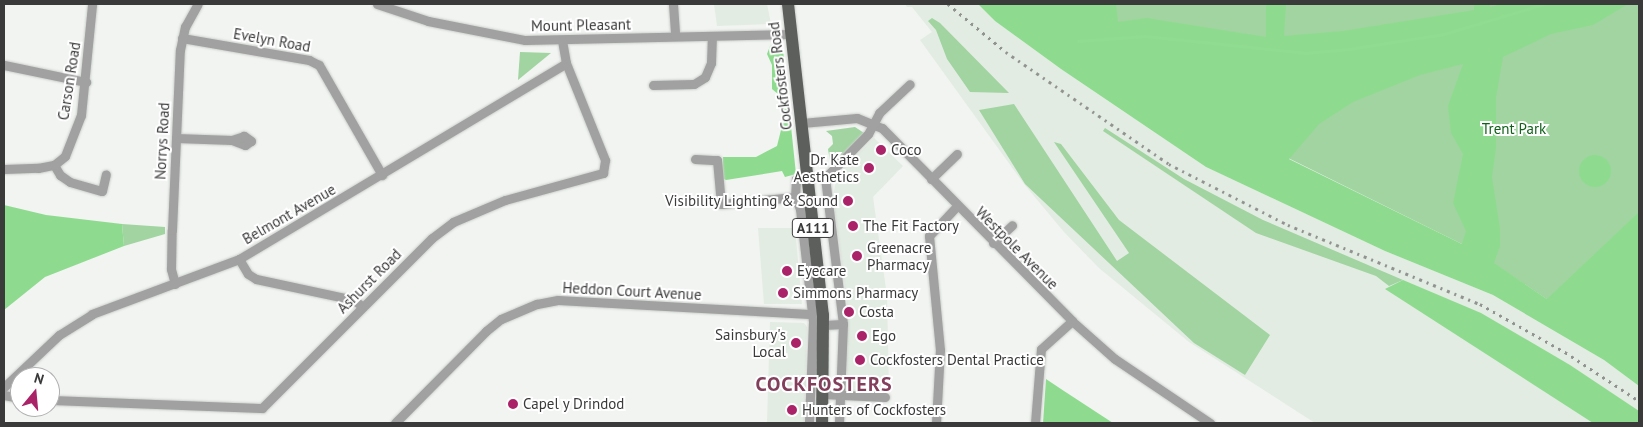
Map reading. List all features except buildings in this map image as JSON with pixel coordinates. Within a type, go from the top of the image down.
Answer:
[{"type":"main road","name":"Cockfosters Road","points":[[788,4],[802,123],[820,318],[823,394],[822,423]]},
{"type":"street","name":"Carson Road","points":[[54,164],[64,156],[81,115],[86,82],[92,4]]},
{"type":"street","name":"Norrys Road","points":[[175,284],[171,268],[182,38],[198,4]]},
{"type":"street","name":"Mount Pleasant","points":[[376,4],[404,14],[489,34],[525,40],[791,34]]},
{"type":"street","points":[[674,4],[675,36]]},
{"type":"street","points":[[653,85],[694,84],[705,77],[711,63],[712,36]]},
{"type":"street","name":"Evelyn Road","points":[[182,38],[309,60],[319,64],[382,175]]},
{"type":"street","points":[[562,40],[566,63]]},
{"type":"street","name":"Belmont Avenue","points":[[4,387],[59,335],[92,314],[240,259],[566,63]]},
{"type":"street","name":"Ashurst Road","points":[[60,400],[262,408],[432,238],[454,222],[505,200],[603,173],[605,160],[566,63]]},
{"type":"street","points":[[4,65],[86,82]]},
{"type":"street","points":[[839,423],[842,324],[825,178],[868,134],[879,113],[910,84]]},
{"type":"street","points":[[802,123],[851,118],[874,123]]},
{"type":"street","name":"Westpole Avenue","points":[[874,123],[1072,321],[1115,359],[1210,423]]},
{"type":"street","points":[[176,138],[232,140]]},
{"type":"street","points":[[931,179],[957,154]]},
{"type":"street","points":[[695,159],[717,160],[721,204],[795,197],[796,178],[807,174]]},
{"type":"street","points":[[4,169],[54,164],[70,182],[102,191],[106,174]]},
{"type":"street","name":"Cockfosters Road","points":[[795,197],[800,209],[820,318],[809,423]]},
{"type":"street","points":[[936,423],[940,350],[929,236],[957,206]]},
{"type":"street","points":[[993,243],[1012,224]]},
{"type":"street","points":[[240,259],[248,274],[256,279],[346,298],[363,307]]},
{"type":"street","name":"Heddon Court Avenue","points":[[395,423],[486,331],[501,319],[537,304],[558,300],[820,318],[842,324]]},
{"type":"street","points":[[1035,423],[1041,349],[1072,321]]},
{"type":"street","points":[[823,394],[885,397]]},
{"type":"shaded area","points":[[714,4],[767,4],[771,24],[717,26]]},
{"type":"shaded area","points":[[905,4],[978,4],[995,21],[1061,69],[1206,167],[1385,251],[1493,295],[1604,360],[1639,386],[1639,423],[1315,423],[1189,342],[1099,268],[1064,232],[1024,184],[920,40],[932,32],[912,7],[907,7]]},
{"type":"shaded area","points":[[874,138],[903,166],[873,197],[887,296],[889,391],[847,390],[847,301],[833,197],[837,175]]},
{"type":"shaded area","points":[[758,228],[795,228],[802,304],[764,304]]},
{"type":"shaded area","points":[[770,322],[804,323],[807,327],[804,423],[767,423]]},
{"type":"green space","points":[[978,4],[1116,4],[1118,22],[1147,18],[1266,37],[1266,4],[1286,4],[1284,36],[1343,31],[1474,10],[1474,4],[1490,4],[1490,7],[1502,4],[1628,4],[1593,25],[1551,34],[1503,57],[1496,98],[1496,148],[1492,177],[1500,229],[1500,246],[1494,263],[1547,299],[1639,212],[1639,386],[1604,360],[1493,295],[1385,251],[1206,167],[1061,69],[995,21]],"holes":[[[1463,64],[1448,106],[1451,133],[1463,154],[1453,203],[1466,231],[1462,244],[1289,159],[1319,124],[1353,102],[1420,75]]]},
{"type":"green space","name":"Trent Park","points":[[999,4],[1639,4],[1639,361],[1472,249],[1023,27]]},
{"type":"green space","points":[[932,18],[940,23],[1009,93],[970,92],[947,59],[936,30],[928,21]]},
{"type":"green space","points":[[777,42],[783,50],[796,174],[785,177],[782,171],[726,180],[722,178],[723,157],[756,157],[777,146],[784,118],[784,99],[772,89],[772,65],[767,54],[770,46]]},
{"type":"green space","points":[[520,52],[551,53],[518,80]]},
{"type":"green space","points":[[1014,104],[1117,261],[1129,253],[1054,142],[1061,144],[1119,220],[1270,335],[1245,375],[1194,343],[1025,184],[979,110]]},
{"type":"green space","points":[[855,127],[864,133],[831,167],[828,149],[833,144],[832,136],[826,131]]},
{"type":"green space","points":[[1105,128],[1184,179],[1263,220],[1403,280],[1389,286],[1376,276],[1256,233],[1103,131]]},
{"type":"green space","points":[[1595,155],[1601,156],[1606,160],[1610,165],[1610,177],[1606,182],[1601,186],[1595,187],[1589,186],[1584,182],[1580,177],[1579,171],[1580,165],[1584,160],[1589,156]]},
{"type":"green space","points":[[4,205],[46,215],[122,224],[124,246],[45,277],[4,310]]},
{"type":"green space","points":[[122,224],[165,227],[165,234],[124,246]]},
{"type":"green space","points":[[1403,280],[1481,313],[1570,365],[1639,411],[1639,423],[1593,423],[1385,289]]},
{"type":"green space","points":[[1046,379],[1064,391],[1113,423],[1043,423]]},
{"type":"waterway","points":[[1078,41],[1145,36],[1306,53],[1349,49],[1444,34],[1544,4]]},
{"type":"railway","points":[[948,4],[1006,52],[1169,164],[1288,225],[1480,304],[1565,352],[1639,401]]},
{"type":"place","name":"Coco","points":[[881,150]]},
{"type":"place","name":"Dr. Kate Aesthetics","points":[[869,168]]},
{"type":"place","name":"Visibility Lighting & Sound","points":[[848,201]]},
{"type":"place","name":"The Fit Factory","points":[[853,226]]},
{"type":"place","name":"Greenacre Pharmacy","points":[[857,256]]},
{"type":"place","name":"Eyecare","points":[[787,271]]},
{"type":"place","name":"Simmons Pharmacy","points":[[783,293]]},
{"type":"place","name":"Costa","points":[[849,312]]},
{"type":"place","name":"Ego","points":[[862,336]]},
{"type":"place","name":"Sainsbury's Local","points":[[796,343]]},
{"type":"place","name":"Cockfosters Dental Practice","points":[[860,360]]},
{"type":"place","name":"Capel y Drindod","points":[[513,404]]},
{"type":"place","name":"Hunters of Cockfosters","points":[[792,410]]},
{"type":"district","name":"COCKFOSTERS","points":[[824,384]]}]
